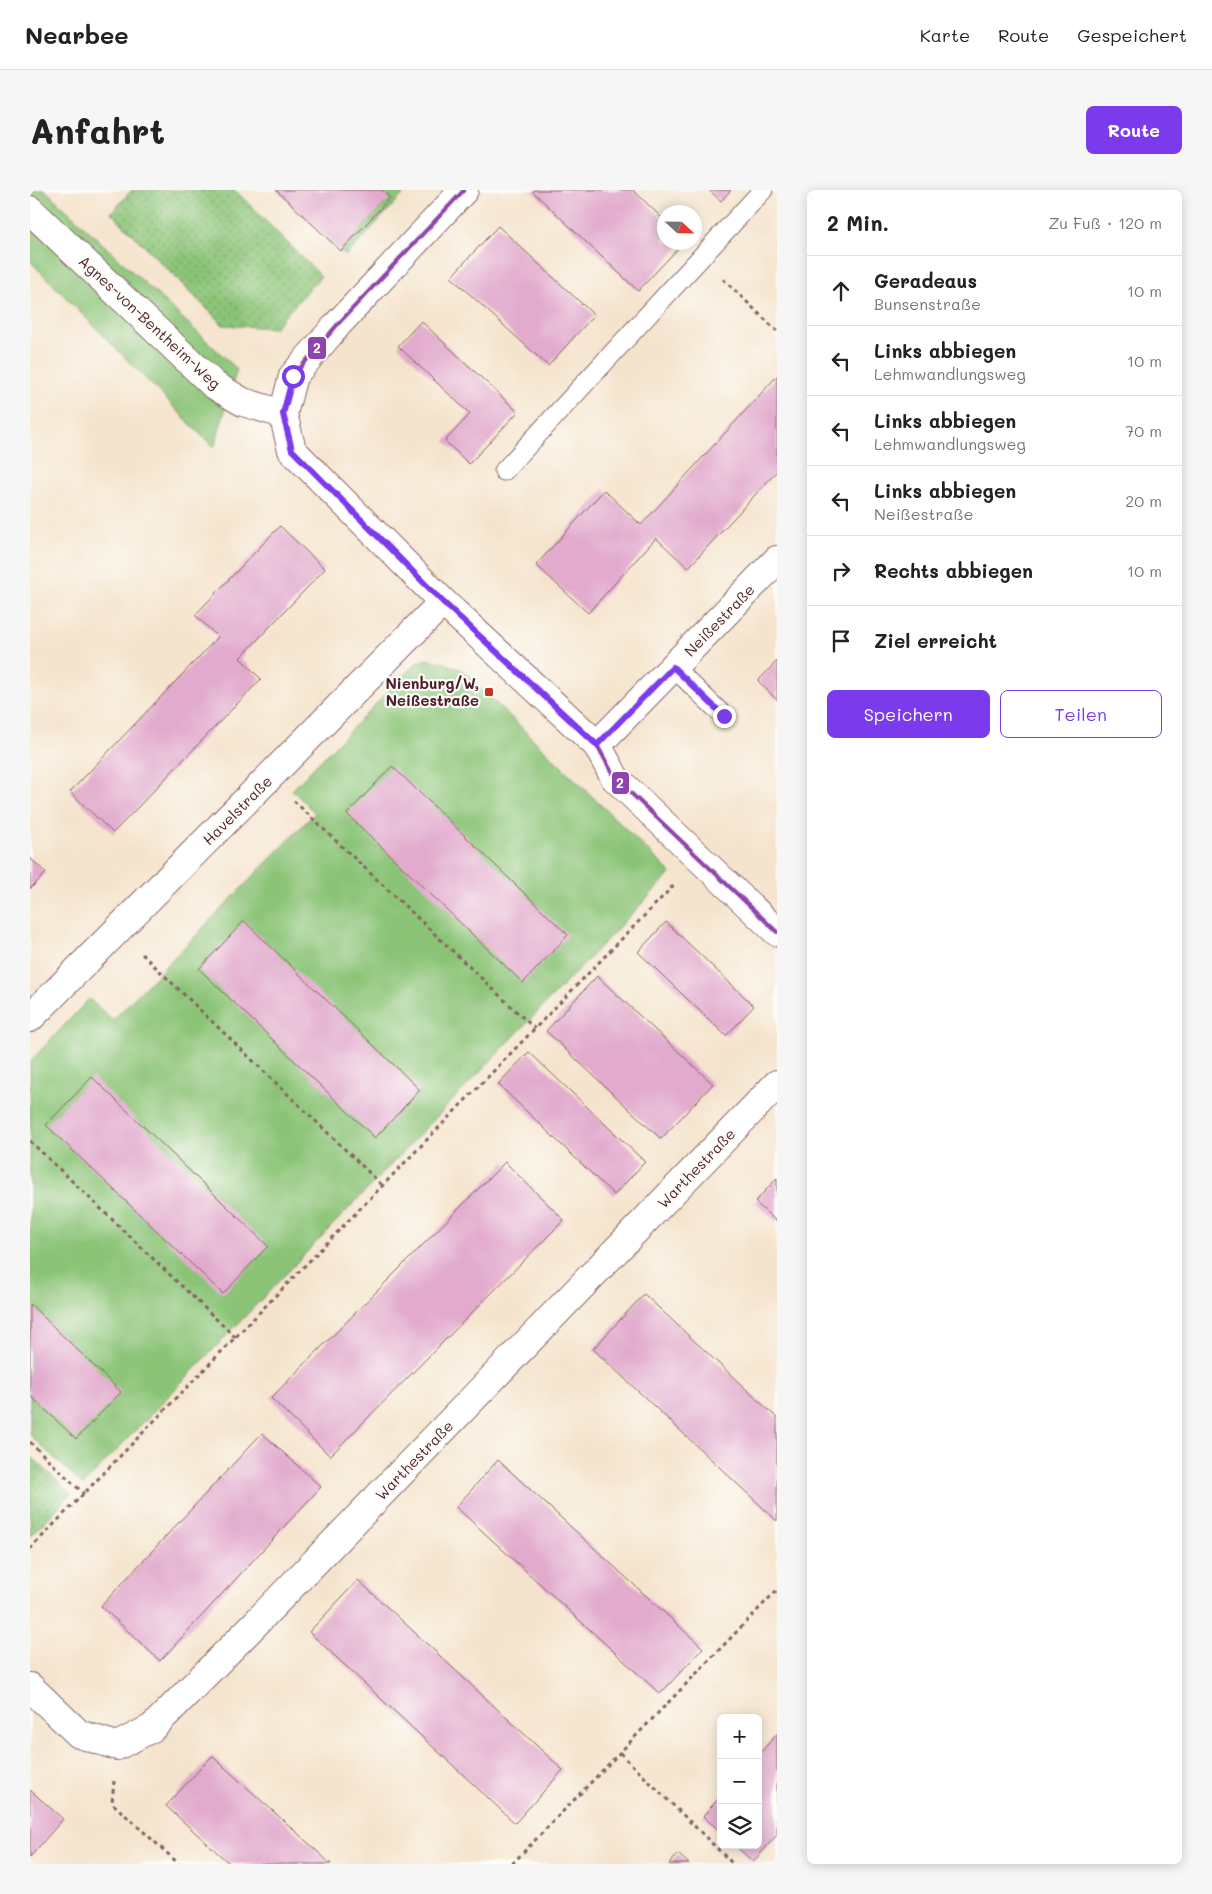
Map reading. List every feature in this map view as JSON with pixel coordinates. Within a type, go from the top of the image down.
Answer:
[{"type":"street","points":[[464,190],[338,324],[293,376],[283,414],[292,450],[443,602],[597,745],[615,778],[777,932]]},
{"type":"street","name":"Agnes-von-Bentheim-Weg","points":[[30,210],[214,384],[243,402],[283,414]]},
{"type":"street","name":"Neißestraße","points":[[597,745],[777,560]]},
{"type":"street","name":"Havelstraße","points":[[30,1018],[443,602]]},
{"type":"street","name":"Warthestraße","points":[[118,1746],[152,1728],[777,1084]]},
{"type":"street","points":[[30,1686],[79,1734],[118,1746]]},
{"type":"lane","points":[[504,472],[763,190]]},
{"type":"lane","points":[[673,667],[724,716]]},
{"type":"path","points":[[701,258],[777,331]]},
{"type":"path","points":[[269,778],[535,1029]]},
{"type":"path","points":[[30,1550],[700,859]]},
{"type":"path","points":[[118,930],[383,1186]]},
{"type":"path","points":[[30,1141],[236,1338]]},
{"type":"path","points":[[30,1442],[84,1494]]},
{"type":"path","points":[[512,1864],[777,1590]]},
{"type":"path","points":[[118,1746],[112,1804],[179,1864]]},
{"type":"path","points":[[620,1753],[733,1864]]},
{"type":"green space","points":[[30,190],[45,190],[237,369],[214,448],[30,261]]},
{"type":"green space","points":[[132,190],[235,190],[321,276],[274,328],[223,325],[111,213]]},
{"type":"green space","points":[[382,190],[407,190],[346,256],[341,251],[390,198]]},
{"type":"green space","points":[[425,659],[442,662],[462,670],[671,873],[83,1485],[30,1435],[30,1062],[89,999],[113,1020],[315,813],[292,790],[415,664]]},
{"type":"green space","points":[[30,1455],[71,1494],[30,1537]]},
{"type":"building","points":[[276,190],[382,190],[390,198],[341,251]]},
{"type":"building","points":[[534,190],[633,190],[657,213],[657,250],[676,250],[638,291],[533,192]]},
{"type":"building","points":[[709,190],[731,190],[721,201]]},
{"type":"building","points":[[498,226],[594,315],[548,366],[451,277]]},
{"type":"building","points":[[421,321],[518,412],[469,464],[445,441],[470,414],[398,346]]},
{"type":"building","points":[[777,376],[777,471],[688,568],[656,538],[588,613],[536,565],[604,490],[641,525]]},
{"type":"building","points":[[280,526],[325,569],[240,658],[261,679],[113,833],[70,792],[218,637],[195,615]]},
{"type":"building","points":[[777,661],[777,700],[758,681]]},
{"type":"building","points":[[392,766],[568,935],[523,983],[347,814]]},
{"type":"building","points":[[30,858],[46,873],[30,889]]},
{"type":"building","points":[[244,921],[420,1090],[375,1138],[199,969]]},
{"type":"building","points":[[666,922],[754,1006],[726,1036],[638,952]]},
{"type":"building","points":[[597,976],[713,1084],[661,1139],[546,1031]]},
{"type":"building","points":[[529,1052],[645,1162],[614,1195],[498,1084]]},
{"type":"building","points":[[92,1077],[268,1246],[223,1294],[46,1125]]},
{"type":"building","points":[[505,1162],[564,1220],[330,1456],[271,1398]]},
{"type":"building","points":[[777,1178],[777,1222],[755,1202]]},
{"type":"building","points":[[644,1294],[777,1418],[777,1521],[593,1349]]},
{"type":"building","points":[[30,1304],[121,1392],[76,1439],[30,1395]]},
{"type":"building","points":[[262,1433],[321,1487],[160,1661],[101,1606]]},
{"type":"building","points":[[498,1460],[703,1648],[660,1694],[456,1507]]},
{"type":"building","points":[[358,1580],[563,1770],[515,1823],[309,1632]]},
{"type":"building","points":[[777,1734],[777,1835],[753,1862],[739,1849],[762,1849],[762,1751]]},
{"type":"building","points":[[212,1756],[331,1864],[230,1864],[166,1806]]},
{"type":"building","points":[[30,1790],[63,1819],[30,1857]]},
{"type":"building","points":[[717,1800],[717,1828],[703,1816]]},
{"type":"building","points":[[678,1854],[689,1864],[669,1864]]},
{"type":"transit line","name":"2","points":[[464,190],[338,324],[293,376],[283,414],[292,450],[443,602],[597,745],[615,778],[777,932]]},
{"type":"place","name":"Nienburg/W, Neißestraße","points":[[489,692]]},
{"type":"route","points":[[293,376],[283,414],[292,450],[443,602],[597,745],[673,667],[724,716]]}]
